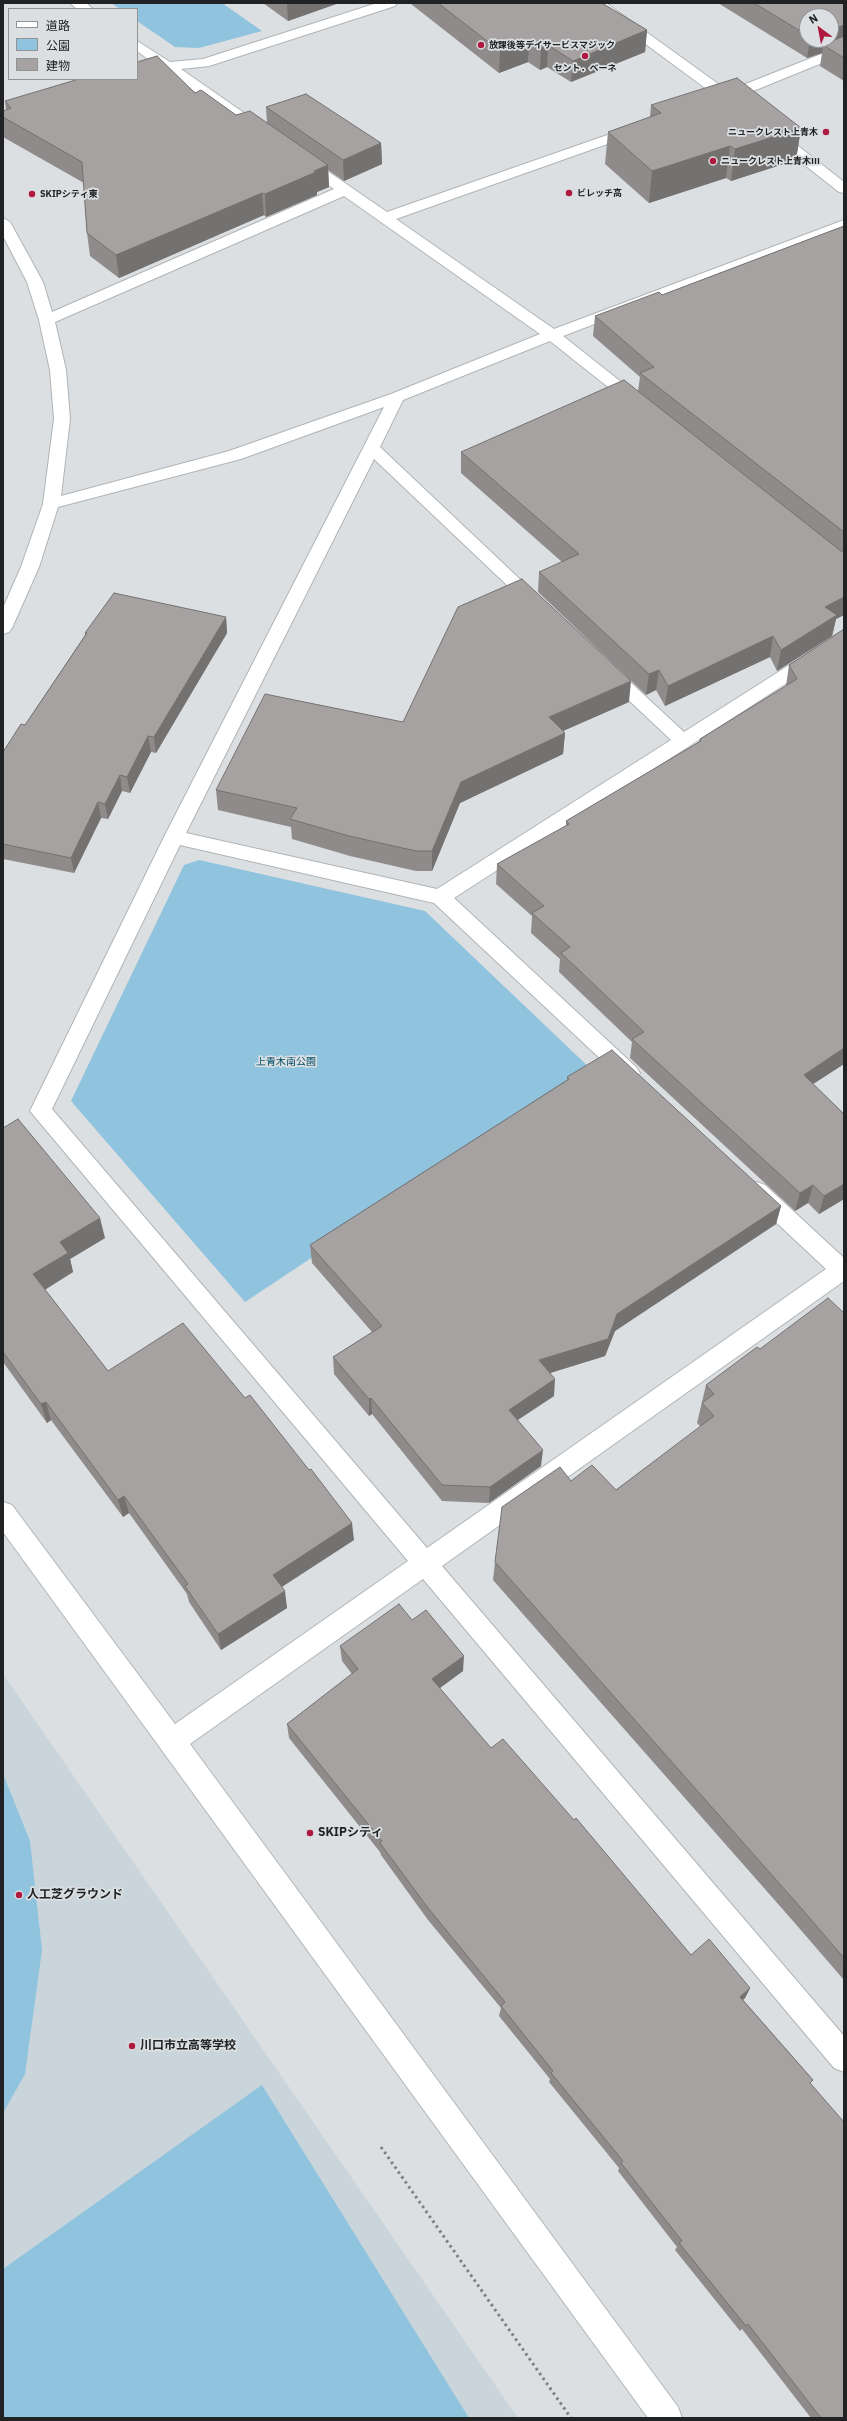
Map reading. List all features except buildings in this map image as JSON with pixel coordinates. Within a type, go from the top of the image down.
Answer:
[{"type":"street","points":[[138,74],[167,66],[204,63],[390,3]]},
{"type":"street","points":[[597,3],[746,111]]},
{"type":"street","points":[[138,46],[275,141]]},
{"type":"street","points":[[705,104],[844,49]]},
{"type":"street","points":[[385,218],[653,123]]},
{"type":"street","points":[[764,126],[844,189]]},
{"type":"street","points":[[294,154],[552,335],[652,414]]},
{"type":"street","points":[[47,320],[345,190]]},
{"type":"street","points":[[3,222],[35,282],[47,320],[58,370],[62,419],[59,454],[51,504],[30,567],[3,628]]},
{"type":"street","points":[[51,504],[235,455],[397,397],[552,335],[844,224]]},
{"type":"street","points":[[397,397],[174,838],[41,1111],[844,2058]]},
{"type":"street","points":[[371,447],[550,616]]},
{"type":"street","points":[[440,897],[844,638]]},
{"type":"street","points":[[596,659],[683,741]]},
{"type":"street","points":[[174,838],[440,897],[641,1084]]},
{"type":"street","points":[[172,1741],[843,1270],[744,1180]]},
{"type":"street","points":[[3,1513],[172,1741],[667,2418]]},
{"type":"path","points":[[380,2147],[571,2418]]},
{"type":"shaded area","name":"川口市立高等学校","points":[[3,1674],[518,2418],[3,2418]]},
{"type":"green space","points":[[111,3],[222,3],[262,31],[199,48],[175,47],[138,22],[138,8],[118,8]]},
{"type":"green space","name":"上青木南公園","points":[[199,860],[425,911],[593,1071],[245,1302],[71,1101],[184,865]]},
{"type":"green space","name":"人工芝グラウンド","points":[[3,1774],[30,1841],[42,1950],[25,2074],[3,2113]]},
{"type":"green space","points":[[262,2085],[469,2418],[3,2418],[3,2269]]},
{"type":"place","name":"放課後等デイサービスマジック","points":[[481,45]]},
{"type":"place","name":"セント．ベーネ","points":[[585,56]]},
{"type":"place","name":"ニュークレスト上青木","points":[[826,132]]},
{"type":"place","name":"ニュークレスト上青木Ⅲ","points":[[713,161]]},
{"type":"place","name":"ビレッチ高","points":[[569,193]]},
{"type":"place","name":"SKIPシティ東","points":[[32,194]]},
{"type":"place","name":"SKIPシティ","points":[[310,1833]]},
{"type":"place","name":"人工芝グラウンド","points":[[19,1895]]},
{"type":"place","name":"川口市立高等学校","points":[[132,2046]]}]
